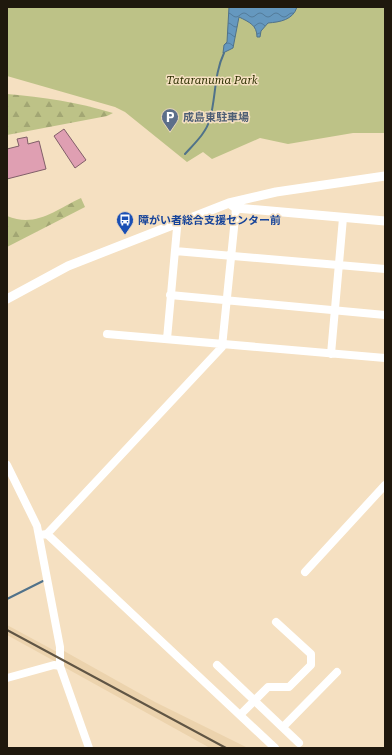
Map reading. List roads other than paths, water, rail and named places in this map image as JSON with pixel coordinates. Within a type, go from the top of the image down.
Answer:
[{"type":"street","points":[[7,299],[68,266],[176,222],[276,192],[385,176]]},
{"type":"street","points":[[233,206],[385,222]]},
{"type":"street","points":[[44,534],[223,344],[232,255],[233,206]]},
{"type":"street","points":[[331,354],[343,218]]},
{"type":"street","points":[[167,339],[176,222]]},
{"type":"street","points":[[175,250],[385,270]]},
{"type":"street","points":[[170,295],[385,315]]},
{"type":"street","points":[[107,334],[385,358]]},
{"type":"street","points":[[7,465],[34,519],[44,534],[275,748]]},
{"type":"street","points":[[305,572],[385,485]]},
{"type":"street","points":[[44,534],[60,647],[60,666],[89,748]]},
{"type":"street","points":[[240,715],[268,687],[289,687],[311,665],[311,654],[276,622]]},
{"type":"street","points":[[7,678],[54,665],[60,666]]},
{"type":"street","points":[[217,665],[299,742]]},
{"type":"street","points":[[283,727],[337,672]]},
{"type":"water","points":[[229,7],[297,7],[292,15],[286,20],[268,23],[261,31],[260,37],[257,37],[256,30],[252,24],[239,17],[233,48],[223,53],[224,45],[227,42]]},
{"type":"waterway","points":[[185,154],[200,138],[210,119],[218,69],[224,53]]},
{"type":"waterway","points":[[7,599],[43,581]]},
{"type":"railway","points":[[7,630],[226,748]]},
{"type":"place","name":"成島東駐車場","points":[[170,132]]},
{"type":"place","name":"障がい者総合支援センター前","points":[[125,235]]},
{"type":"park label","name":"Tataranuma Park","points":[[212,80]]}]
